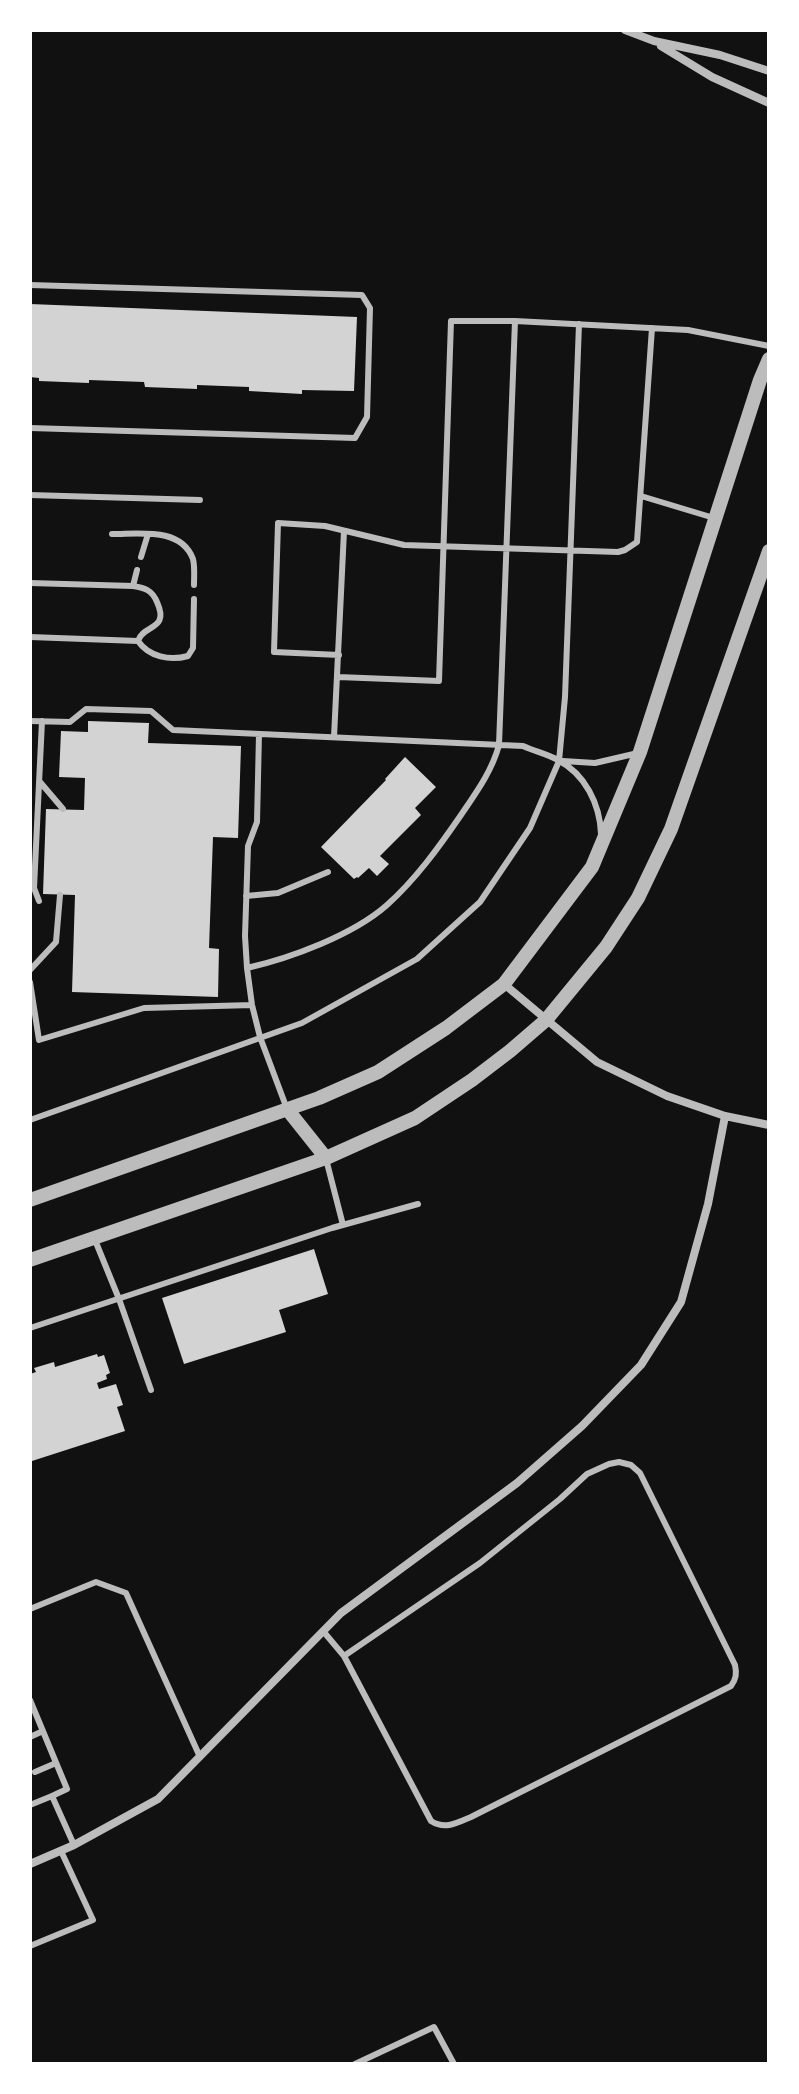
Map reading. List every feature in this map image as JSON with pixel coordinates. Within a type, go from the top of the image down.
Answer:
[{"type":"street","points":[[625,30],[654,41],[720,55],[769,71]]},
{"type":"street","points":[[654,41],[712,77],[769,103]]},
{"type":"street","points":[[30,1200],[319,1098],[378,1072],[446,1028],[504,984],[592,867],[601,847],[640,752],[769,359]]},
{"type":"street","points":[[30,1260],[326,1158],[415,1118],[472,1080],[546,1020],[606,947],[638,898],[671,829],[769,551]]},
{"type":"street","points":[[504,984],[597,1062],[667,1096],[725,1116],[769,1125]]},
{"type":"street","points":[[287,1109],[326,1158]]},
{"type":"street","points":[[30,1864],[74,1845],[158,1799],[341,1613],[517,1483],[582,1426],[641,1365],[681,1302],[708,1204],[725,1116]]},
{"type":"lane","points":[[30,285],[362,295],[370,308],[367,417],[355,438],[30,428]]},
{"type":"lane","points":[[338,677],[439,681],[451,321],[515,321],[688,330],[769,346]]},
{"type":"lane","points":[[247,968],[311,948],[386,906],[443,842],[495,758],[499,745],[515,321]]},
{"type":"lane","points":[[30,1120],[302,1023],[417,959],[480,902],[530,828],[559,761],[565,697],[579,324]]},
{"type":"lane","points":[[339,655],[274,652],[278,523],[325,526],[404,545],[618,552],[637,542],[652,328]]},
{"type":"lane","points":[[30,495],[200,500]]},
{"type":"lane","points":[[641,496],[716,519]]},
{"type":"lane","points":[[334,737],[344,531]]},
{"type":"lane","points":[[112,534],[172,537],[186,547],[194,562],[194,585]]},
{"type":"lane","points":[[141,557],[148,534]]},
{"type":"lane","points":[[133,586],[137,570]]},
{"type":"lane","points":[[30,583],[148,589],[161,609],[160,620],[153,629],[142,632],[138,641],[151,654],[179,658],[188,656],[193,648],[194,599]]},
{"type":"lane","points":[[30,637],[138,641]]},
{"type":"lane","points":[[30,721],[70,722],[86,709],[151,711],[173,730],[523,746],[559,761],[575,772],[595,802],[601,847]]},
{"type":"lane","points":[[39,901],[34,888],[42,721]]},
{"type":"lane","points":[[259,734],[257,822],[248,846],[247,968],[260,1037],[287,1109]]},
{"type":"lane","points":[[559,761],[595,763],[640,752]]},
{"type":"lane","points":[[40,782],[63,809]]},
{"type":"lane","points":[[246,896],[278,893],[328,872]]},
{"type":"lane","points":[[30,970],[56,942],[60,895]]},
{"type":"lane","points":[[30,982],[39,1040],[144,1008],[252,1005]]},
{"type":"lane","points":[[326,1158],[343,1225]]},
{"type":"lane","points":[[30,1328],[343,1225],[418,1204]]},
{"type":"lane","points":[[94,1238],[151,1390]]},
{"type":"lane","points":[[323,1631],[344,1656],[431,1821],[441,1826],[471,1817],[731,1686],[737,1673],[640,1473],[631,1465],[619,1462],[587,1474],[480,1563],[344,1656]]},
{"type":"lane","points":[[30,1609],[96,1582],[126,1593],[200,1757]]},
{"type":"lane","points":[[30,1700],[67,1789],[30,1805]]},
{"type":"lane","points":[[30,1737],[43,1731]]},
{"type":"lane","points":[[35,1772],[56,1763]]},
{"type":"lane","points":[[52,1796],[74,1845]]},
{"type":"lane","points":[[30,1946],[93,1920],[61,1851]]},
{"type":"lane","points":[[355,2064],[434,2027],[454,2064]]},
{"type":"building","points":[[30,304],[357,317],[354,391],[302,390],[302,394],[249,391],[249,387],[197,385],[197,389],[145,387],[144,382],[39,381],[39,378],[30,377]]},
{"type":"building","points":[[88,721],[149,723],[148,743],[241,746],[238,838],[213,837],[209,948],[219,949],[218,997],[72,992],[75,895],[43,894],[46,809],[84,810],[85,778],[59,777],[61,731],[88,732]]},
{"type":"building","points":[[405,757],[436,787],[415,808],[421,815],[380,856],[389,864],[377,876],[369,868],[354,879],[321,847]]},
{"type":"building","points":[[314,1249],[328,1294],[279,1310],[286,1332],[184,1364],[162,1298]]},
{"type":"building","points":[[97,1354],[98,1357],[104,1355],[110,1373],[106,1375],[107,1379],[97,1383],[99,1389],[116,1384],[123,1405],[117,1407],[125,1431],[32,1461],[30,1374],[36,1372],[34,1368],[54,1362],[55,1367]]}]
